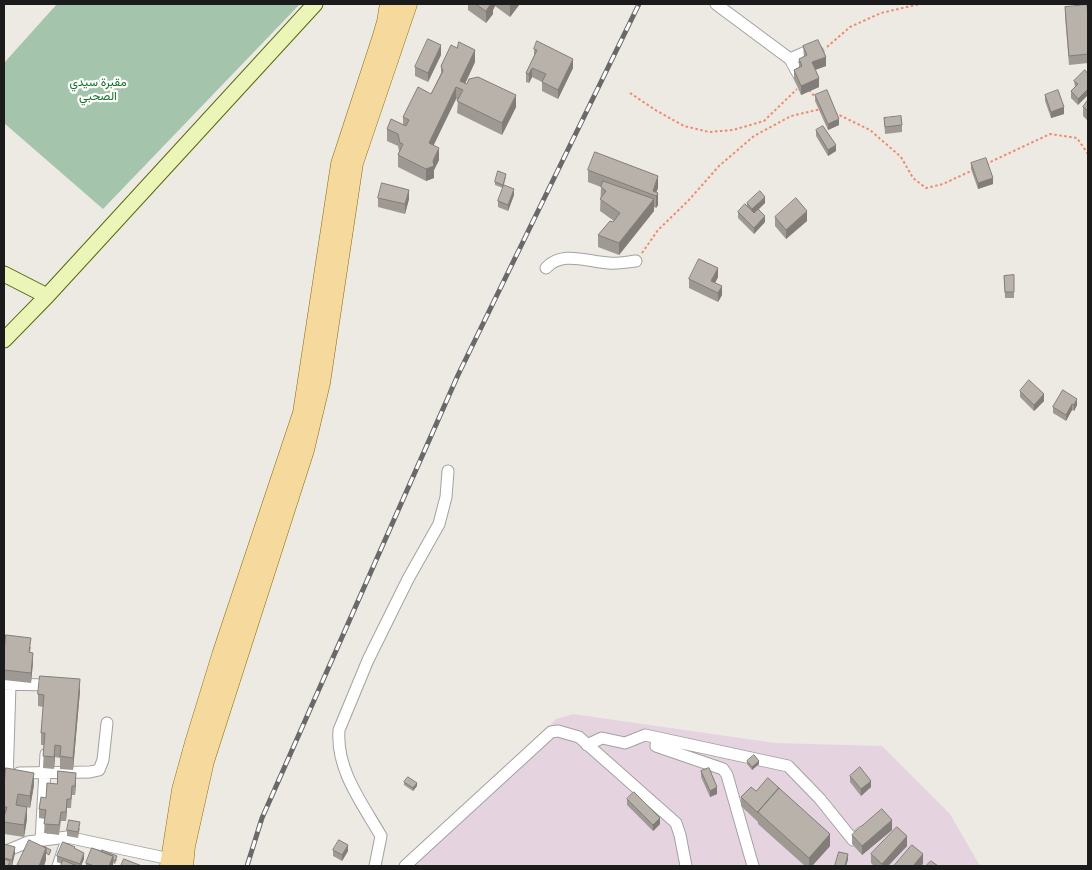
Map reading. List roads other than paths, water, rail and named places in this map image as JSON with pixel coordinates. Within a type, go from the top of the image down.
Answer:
[{"type":"main road","points":[[4,340],[47,296],[315,4]]},
{"type":"main road","points":[[174,864],[181,790],[194,743],[222,652],[302,413],[340,164],[381,39],[389,4]]},
{"type":"main road","points":[[174,864],[186,846],[206,761],[305,450],[321,383],[354,163],[408,4]]},
{"type":"main road","points":[[4,274],[47,296]]},
{"type":"street","points":[[716,4],[790,59],[802,82]]},
{"type":"street","points":[[790,59],[806,52],[822,52]]},
{"type":"street","points":[[546,268],[559,258],[611,264],[636,261]]},
{"type":"street","points":[[375,866],[381,836],[348,779],[338,742],[339,730],[368,660],[408,579],[439,524],[446,497],[448,470]]},
{"type":"street","points":[[7,790],[7,684],[47,685],[47,705]]},
{"type":"street","points":[[6,774],[90,772],[99,770],[103,760],[107,723]]},
{"type":"street","points":[[405,866],[551,732],[558,731],[579,737],[676,823],[686,866]]},
{"type":"street","points":[[587,745],[602,738],[625,743],[645,736],[788,766],[820,799],[853,840],[873,822]]},
{"type":"street","points":[[657,738],[656,746],[722,769],[727,775],[754,866]]},
{"type":"street","points":[[31,866],[41,840],[46,743]]},
{"type":"street","points":[[10,846],[67,837],[174,864]]},
{"type":"street","points":[[58,866],[67,837]]},
{"type":"street","points":[[98,859],[103,845]]},
{"type":"railway","points":[[247,866],[262,818],[458,375],[639,4]]},
{"type":"park label","name":"مقبرة سيدي الصحبي","points":[[98,90]]}]
